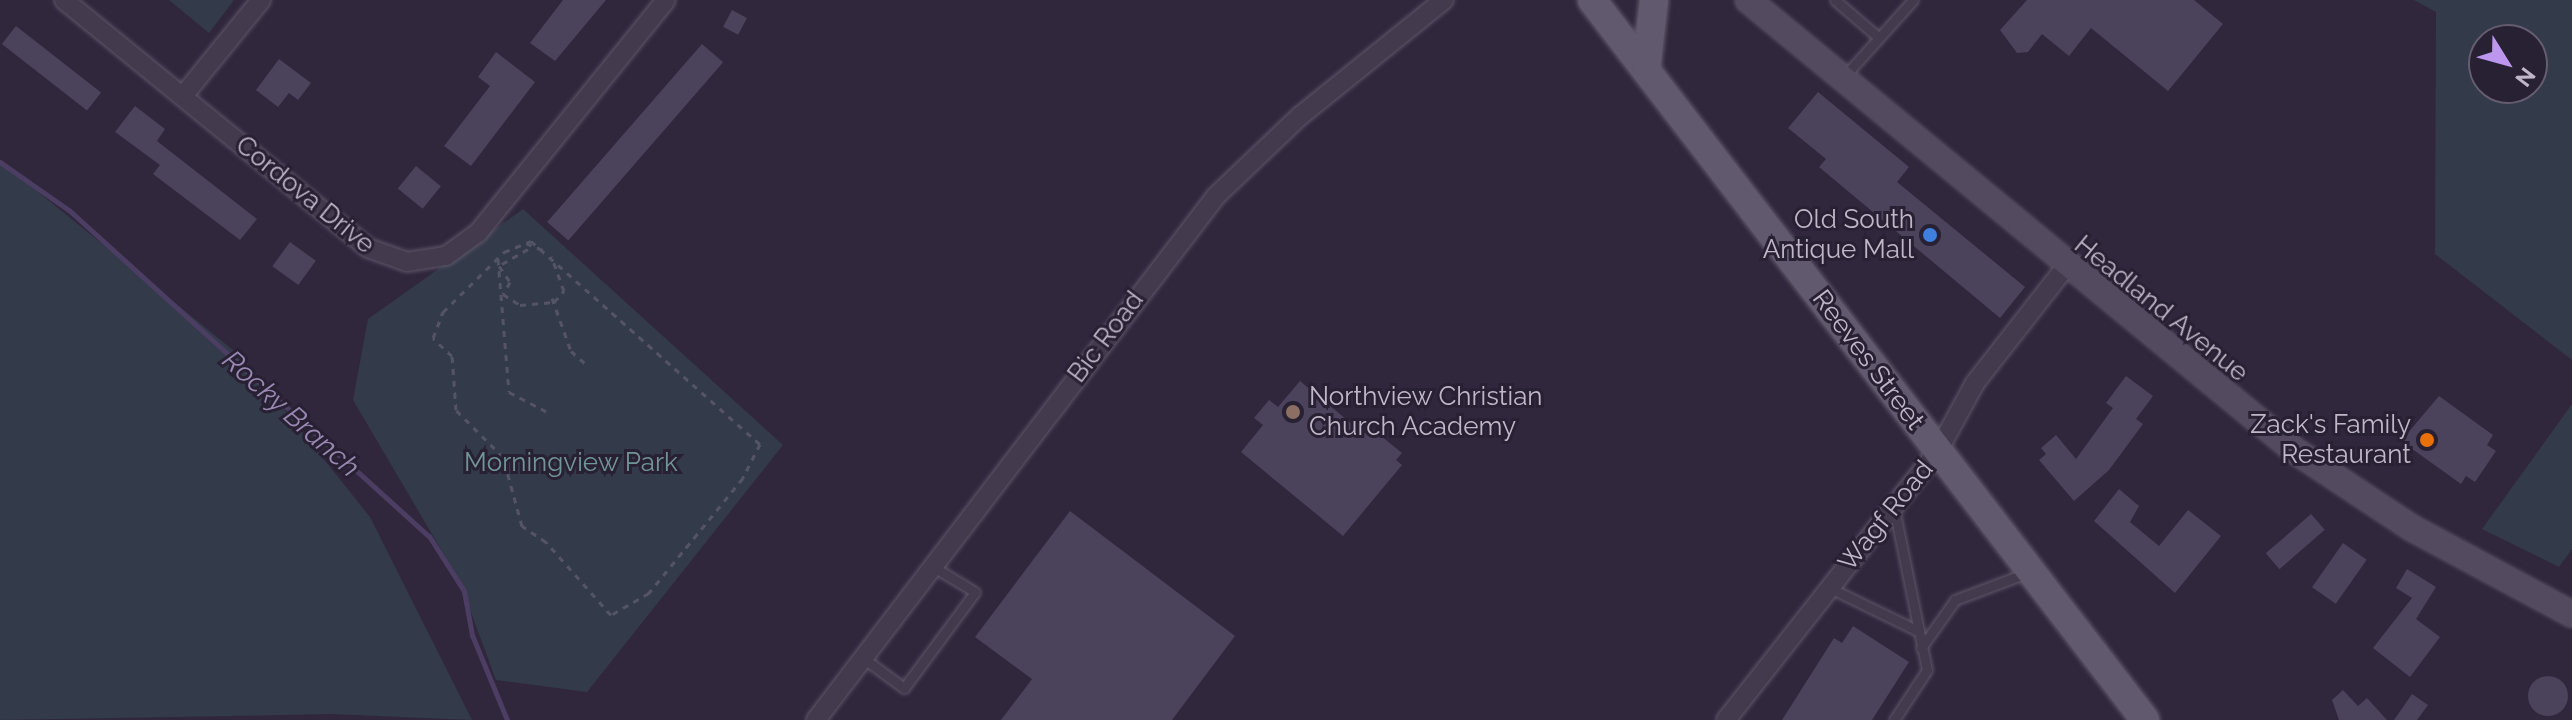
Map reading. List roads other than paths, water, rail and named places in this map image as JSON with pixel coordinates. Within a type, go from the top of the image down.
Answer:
[{"type":"main road","name":"Reeves Street","points":[[1592,0],[2145,720]]},
{"type":"main road","points":[[1646,70],[1654,0]]},
{"type":"main road","name":"Headland Avenue","points":[[1748,0],[2065,268],[2355,491],[2572,614]]},
{"type":"street","name":"Cordova Drive","points":[[64,0],[368,248],[393,259],[434,259],[478,233],[666,0]]},
{"type":"street","points":[[183,96],[261,0]]},
{"type":"street","name":"Bic Road","points":[[816,720],[1216,196],[1300,116],[1444,0]]},
{"type":"street","name":"Wagf Road","points":[[1726,720],[1938,451],[1975,383],[2065,268]]},
{"type":"lane","points":[[1835,0],[1879,38]]},
{"type":"lane","points":[[1841,81],[1913,0]]},
{"type":"lane","points":[[1894,508],[1916,630],[1927,670],[1894,720]]},
{"type":"lane","points":[[863,658],[904,688],[975,592],[932,566]]},
{"type":"lane","points":[[1921,648],[1955,600],[2030,572]]},
{"type":"lane","points":[[1828,587],[1916,630]]},
{"type":"waterway","name":"Rocky Branch","points":[[0,162],[70,211],[429,536],[464,591],[472,635],[507,720]]},
{"type":"place","name":"Old South Antique Mall","points":[[1930,235]]},
{"type":"place","name":"Northview Christian Church Academy","points":[[1293,412]]},
{"type":"place","name":"Zack's Family Restaurant","points":[[2427,440]]},
{"type":"park label","name":"Morningview Park","points":[[571,463]]}]
